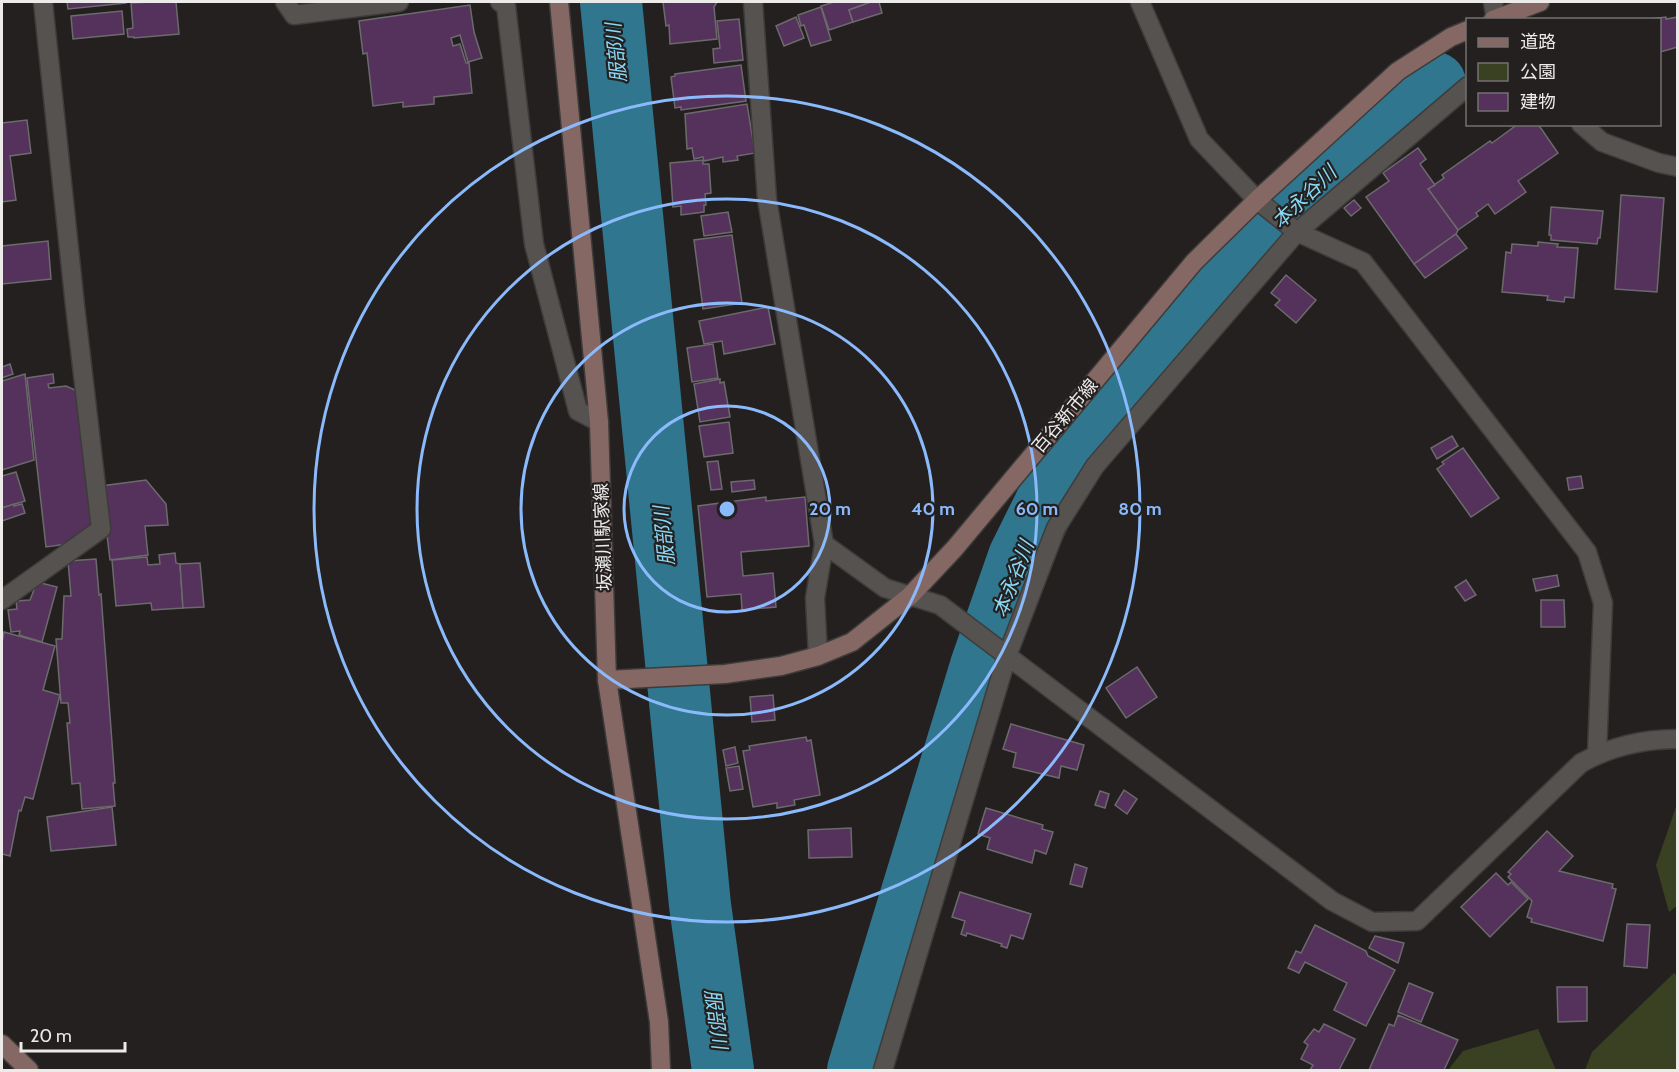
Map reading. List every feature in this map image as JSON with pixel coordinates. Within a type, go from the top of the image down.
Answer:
[{"type":"main road","name":"坂瀬川駅家線","points":[[559,2],[599,422],[607,680],[659,1022],[661,1071]]},
{"type":"main road","points":[[1494,11],[1540,2]]},
{"type":"main road","name":"百谷新市線","points":[[607,680],[725,674],[781,666],[818,656],[852,642],[910,596],[956,548],[1194,262],[1257,200],[1398,71],[1451,37],[1466,30]]},
{"type":"main road","points":[[2,1044],[29,1071]]},
{"type":"street","points":[[2,600],[101,529],[72,283],[43,2]]},
{"type":"street","points":[[285,2],[294,15],[399,2]]},
{"type":"street","points":[[500,2],[506,6],[534,244],[578,411],[599,422]]},
{"type":"street","points":[[753,2],[766,199],[824,544],[815,598],[818,656]]},
{"type":"street","points":[[1140,2],[1199,138],[1257,200],[1297,232],[1363,262],[1587,552],[1604,603],[1597,754]]},
{"type":"street","points":[[883,1071],[1007,656],[1056,528],[1095,466],[1297,232],[1466,87]]},
{"type":"street","points":[[1583,126],[1602,142],[1659,163],[1677,167]]},
{"type":"street","points":[[824,544],[885,588],[940,605],[1332,901],[1372,922],[1418,921],[1581,763],[1597,754],[1651,739],[1677,739]]},
{"type":"green space","points":[[1677,804],[1677,906],[1669,912],[1656,865]]},
{"type":"green space","points":[[1674,973],[1678,977],[1677,1070],[1585,1070],[1592,1052]]},
{"type":"green space","points":[[1538,1029],[1556,1070],[1448,1070],[1463,1051]]},
{"type":"building","points":[[67,2],[126,2],[126,3],[68,9]]},
{"type":"building","points":[[176,2],[179,34],[128,37],[127,29],[133,28],[131,3]]},
{"type":"building","points":[[663,2],[717,2],[714,7],[717,39],[670,44],[669,25],[666,26]]},
{"type":"building","points":[[834,2],[871,2],[849,10],[853,22],[829,30],[821,6]]},
{"type":"building","points":[[871,2],[879,2],[882,13],[853,22],[849,10]]},
{"type":"building","points":[[470,5],[474,32],[482,58],[468,62],[460,35],[451,38],[453,46],[460,44],[466,63],[469,63],[472,93],[434,97],[434,104],[403,107],[403,102],[373,106],[367,53],[363,54],[359,21]]},
{"type":"building","points":[[821,7],[831,40],[811,46],[798,15]]},
{"type":"building","points":[[122,11],[124,34],[73,39],[71,16]]},
{"type":"building","points":[[796,17],[804,38],[784,46],[776,26]]},
{"type":"building","points":[[1678,17],[1678,47],[1661,52],[1661,18],[1658,18]]},
{"type":"building","points":[[739,19],[743,60],[714,63],[713,49],[720,48],[717,21]]},
{"type":"building","points":[[741,65],[746,101],[681,110],[681,107],[675,108],[671,77],[675,74]]},
{"type":"building","points":[[747,104],[755,153],[737,156],[738,160],[723,162],[723,157],[704,161],[703,157],[694,159],[692,148],[687,149],[685,114]]},
{"type":"building","points":[[27,120],[31,153],[10,156],[16,200],[2,202],[2,123]]},
{"type":"building","points":[[1515,126],[1539,126],[1558,153],[1518,181],[1526,192],[1495,214],[1488,204],[1476,213],[1478,216],[1458,230],[1428,189],[1444,178],[1442,175],[1490,141],[1492,143]]},
{"type":"building","points":[[1418,148],[1426,159],[1420,164],[1435,185],[1428,189],[1458,230],[1456,234],[1414,264],[1366,197],[1389,181],[1383,173]]},
{"type":"building","points":[[703,160],[703,164],[709,164],[711,193],[705,194],[704,212],[681,215],[681,206],[673,207],[670,163]]},
{"type":"building","points":[[1621,195],[1664,198],[1657,292],[1615,289]]},
{"type":"building","points":[[1354,200],[1361,208],[1351,216],[1344,208]]},
{"type":"building","points":[[1551,207],[1603,211],[1600,238],[1597,244],[1551,240],[1551,235],[1549,235]]},
{"type":"building","points":[[728,212],[732,232],[704,236],[701,216]]},
{"type":"building","points":[[1456,234],[1467,248],[1425,278],[1414,264]]},
{"type":"building","points":[[732,235],[742,303],[703,309],[694,240]]},
{"type":"building","points":[[48,241],[51,279],[2,284],[2,246]]},
{"type":"building","points":[[1538,242],[1558,244],[1557,247],[1578,248],[1574,298],[1565,297],[1564,302],[1547,300],[1548,296],[1502,292],[1506,252],[1511,253],[1512,244],[1538,246]]},
{"type":"building","points":[[1286,275],[1316,300],[1296,323],[1275,305],[1280,300],[1271,293]]},
{"type":"building","points":[[768,307],[775,344],[724,354],[722,341],[704,344],[699,321]]},
{"type":"building","points":[[713,344],[718,378],[692,382],[687,348]]},
{"type":"building","points":[[10,364],[13,374],[2,378],[2,367]]},
{"type":"building","points":[[25,374],[34,460],[2,470],[2,381]]},
{"type":"building","points":[[53,374],[54,383],[48,384],[49,388],[66,386],[77,391],[92,529],[67,544],[46,547],[27,378]]},
{"type":"building","points":[[720,379],[720,383],[724,382],[730,417],[700,422],[694,384]]},
{"type":"building","points":[[729,422],[733,453],[704,457],[699,426]]},
{"type":"building","points":[[1452,436],[1458,446],[1437,459],[1431,448]]},
{"type":"building","points":[[1463,448],[1499,498],[1471,517],[1437,469],[1444,464],[1442,462]]},
{"type":"building","points":[[718,461],[722,489],[711,490],[707,462]]},
{"type":"building","points":[[16,472],[25,501],[2,508],[2,476]]},
{"type":"building","points":[[1581,476],[1583,488],[1569,490],[1567,478]]},
{"type":"building","points":[[146,480],[166,504],[168,525],[145,526],[148,555],[110,560],[101,486]]},
{"type":"building","points":[[754,480],[755,489],[732,492],[731,482]]},
{"type":"building","points":[[766,497],[766,501],[805,497],[809,546],[741,552],[743,576],[773,573],[776,607],[742,610],[741,594],[707,597],[698,506]]},
{"type":"building","points":[[14,504],[14,506],[22,504],[25,513],[2,521],[2,508]]},
{"type":"building","points":[[175,553],[176,563],[180,564],[183,608],[152,610],[151,603],[116,606],[112,560],[147,557],[148,565],[160,564],[159,555]]},
{"type":"building","points":[[96,559],[99,595],[101,594],[115,806],[82,809],[80,783],[72,784],[67,723],[70,723],[68,703],[61,703],[56,639],[62,639],[64,596],[71,596],[68,561]]},
{"type":"building","points":[[200,563],[204,607],[183,608],[180,564]]},
{"type":"building","points":[[1557,575],[1559,586],[1536,591],[1533,579]]},
{"type":"building","points":[[1466,580],[1476,595],[1465,601],[1455,587]]},
{"type":"building","points":[[37,582],[57,587],[42,642],[19,635],[20,631],[11,632],[8,610],[17,609],[16,601],[30,600]]},
{"type":"building","points":[[1541,600],[1564,600],[1565,627],[1541,627]]},
{"type":"building","points":[[4,632],[55,646],[43,690],[60,695],[33,799],[25,797],[21,811],[19,810],[10,856],[2,854],[2,643]]},
{"type":"building","points":[[1137,667],[1157,697],[1126,718],[1106,688]]},
{"type":"building","points":[[773,695],[775,720],[752,722],[750,697]]},
{"type":"building","points":[[1011,724],[1084,745],[1077,770],[1061,766],[1059,778],[1013,767],[1016,753],[1003,749]]},
{"type":"building","points":[[806,737],[807,741],[811,740],[820,795],[794,800],[795,805],[777,808],[777,803],[753,807],[743,751],[750,750],[749,746]]},
{"type":"building","points":[[735,747],[738,763],[726,766],[723,750]]},
{"type":"building","points":[[739,766],[743,789],[730,791],[726,768]]},
{"type":"building","points":[[1124,790],[1137,799],[1127,814],[1115,805]]},
{"type":"building","points":[[1100,791],[1109,794],[1105,808],[1095,805]]},
{"type":"building","points":[[112,807],[116,845],[51,851],[47,817]]},
{"type":"building","points":[[986,808],[1043,825],[1042,829],[1053,832],[1046,854],[1035,850],[1032,863],[987,849],[990,838],[978,834]]},
{"type":"building","points":[[851,828],[852,857],[809,858],[808,830]]},
{"type":"building","points":[[1547,831],[1573,856],[1559,871],[1613,884],[1612,888],[1616,889],[1603,941],[1531,922],[1532,919],[1527,917],[1532,901],[1508,877],[1511,874],[1508,872]]},
{"type":"building","points":[[1075,864],[1087,868],[1082,887],[1070,884]]},
{"type":"building","points":[[1496,873],[1508,885],[1511,882],[1528,899],[1490,937],[1461,907]]},
{"type":"building","points":[[960,892],[1031,914],[1023,939],[1011,935],[1007,948],[1001,946],[1002,944],[967,933],[966,936],[961,934],[965,921],[952,917]]},
{"type":"building","points":[[1627,924],[1650,925],[1647,968],[1624,966]]},
{"type":"building","points":[[1315,925],[1366,951],[1368,956],[1395,970],[1366,1026],[1334,1010],[1347,983],[1305,962],[1299,973],[1288,968],[1296,951],[1301,953]]},
{"type":"building","points":[[1375,936],[1404,943],[1398,963],[1369,948]]},
{"type":"building","points":[[1409,983],[1433,993],[1421,1022],[1398,1012]]},
{"type":"building","points":[[1557,987],[1587,987],[1587,1021],[1558,1022]]},
{"type":"building","points":[[1398,1015],[1458,1040],[1444,1070],[1369,1070],[1389,1024],[1394,1026]]},
{"type":"building","points":[[1324,1024],[1355,1039],[1339,1070],[1310,1070],[1313,1065],[1301,1059],[1308,1045],[1304,1042],[1314,1029],[1319,1032]]},
{"type":"waterway","name":"服部川","points":[[611,2],[700,905],[723,1070]]},
{"type":"waterway","name":"本永谷川","points":[[858,1070],[981,666],[1019,557],[1068,458],[1300,196],[1435,83]]}]
